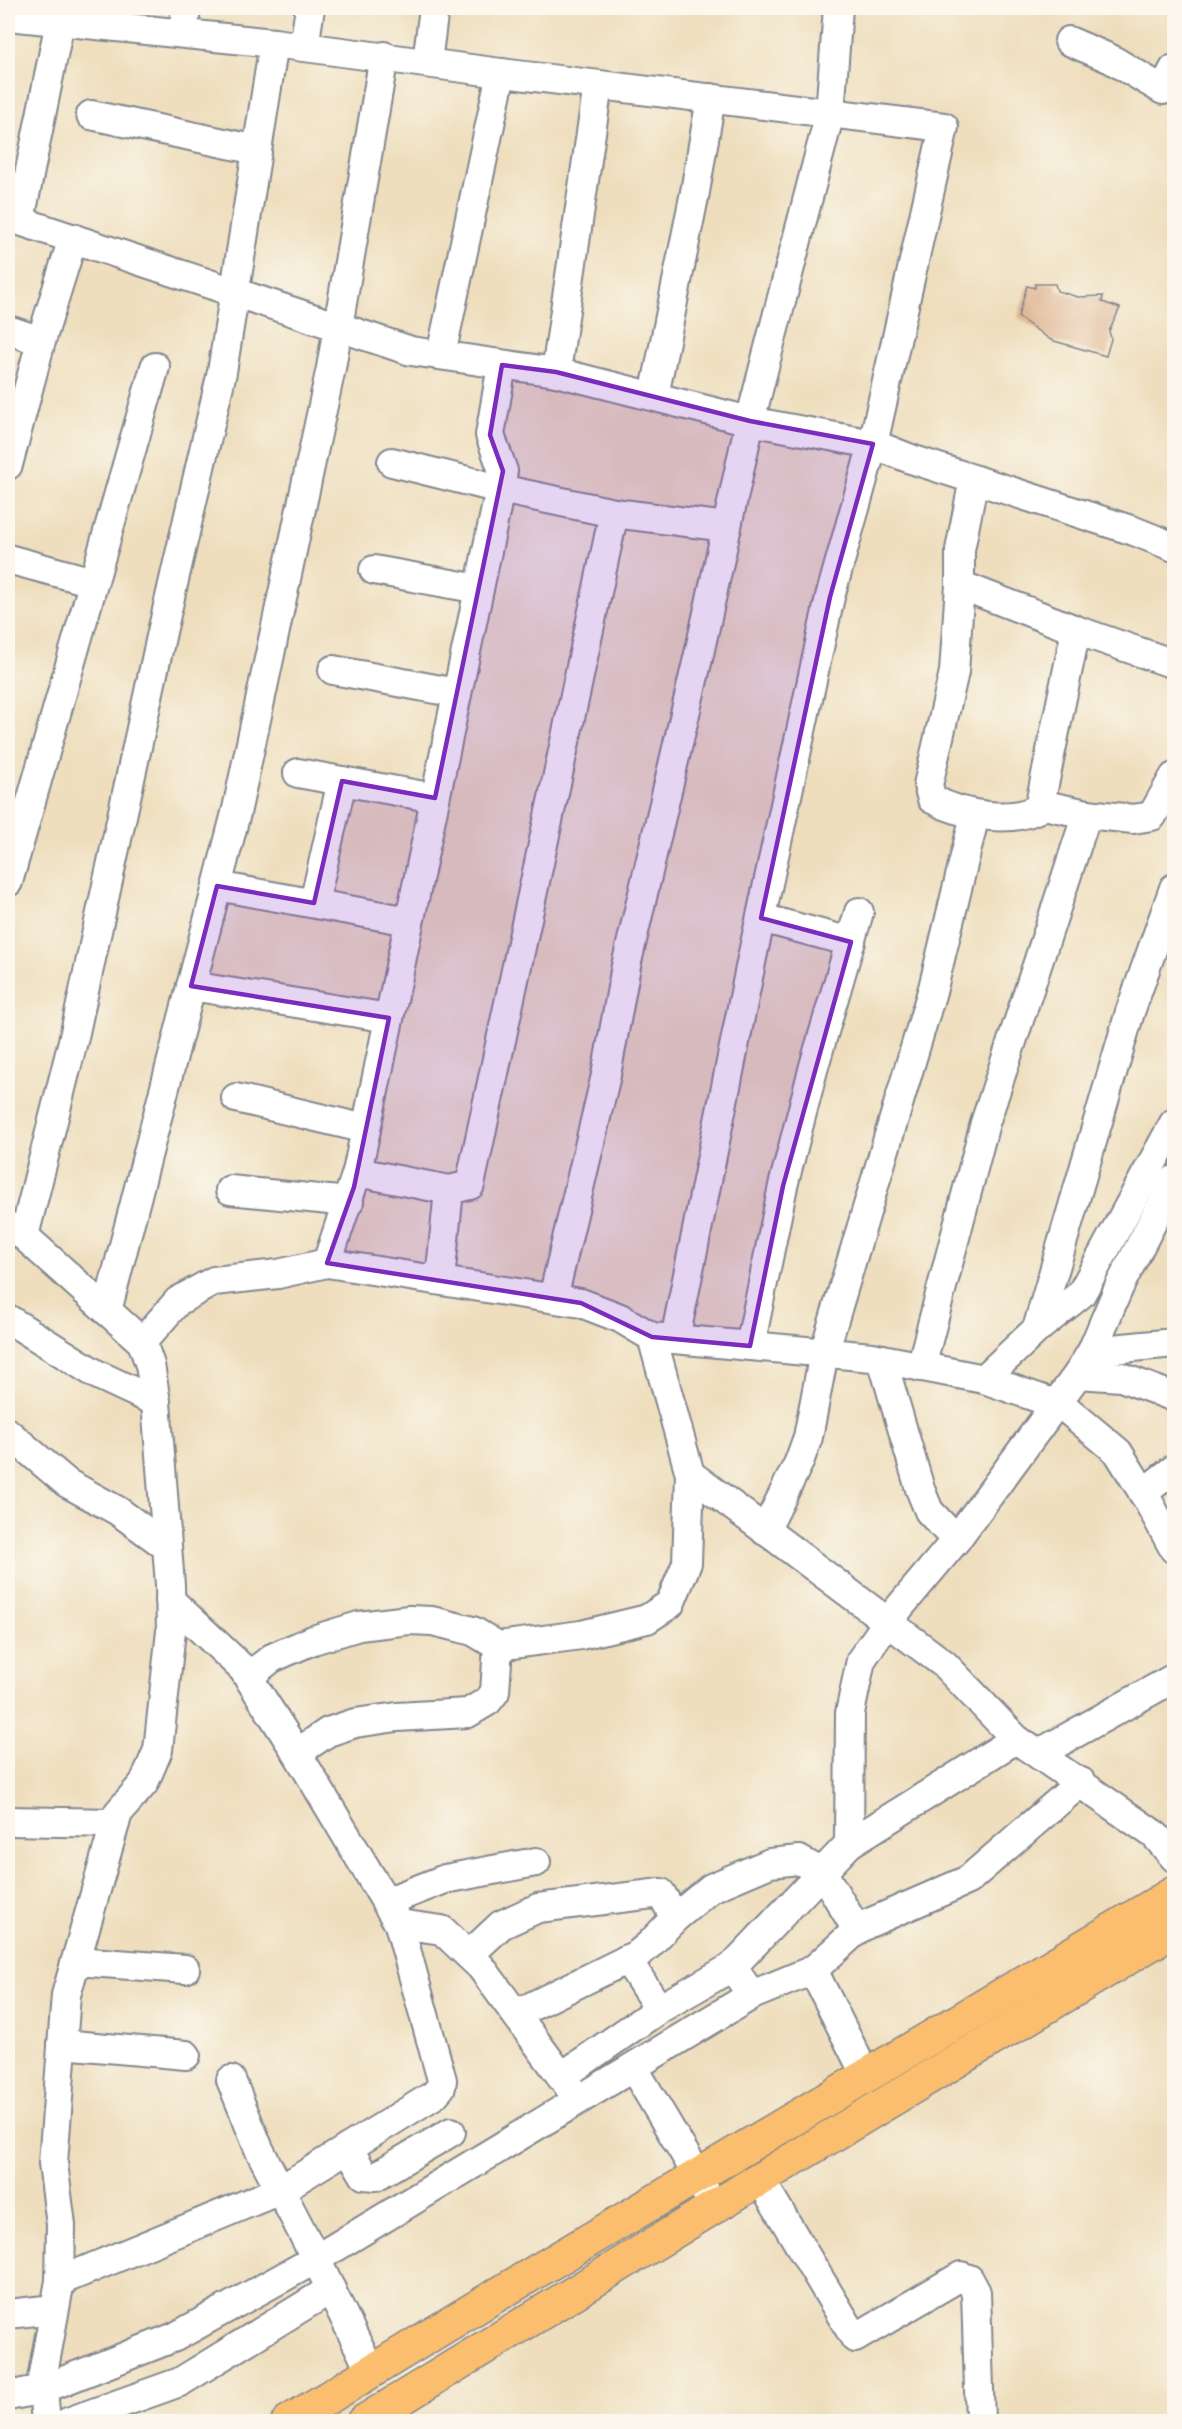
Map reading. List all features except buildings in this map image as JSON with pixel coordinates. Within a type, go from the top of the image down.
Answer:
[{"type":"highway","points":[[288,2421],[1174,1893]]},
{"type":"highway","points":[[363,2421],[1174,1930]]},
{"type":"street","points":[[304,47],[310,8]]},
{"type":"street","points":[[427,62],[434,8]]},
{"type":"street","points":[[553,1298],[606,1075],[626,966],[750,420],[830,112],[840,8],[861,8]]},
{"type":"street","points":[[8,16],[60,21],[184,20],[274,43],[944,127],[873,444],[830,597],[761,918],[664,1338],[690,1474],[687,1563],[670,1604],[647,1619],[581,1635],[498,1646],[473,1631],[432,1621],[409,1620],[359,1626],[314,1640],[272,1658],[248,1677]]},
{"type":"street","points":[[60,21],[14,219],[411,351],[556,372],[750,420],[873,444],[911,459],[1134,531],[1174,547]]},
{"type":"street","points":[[1069,41],[1111,59],[1163,90],[1174,69]]},
{"type":"street","points":[[46,2421],[42,2379],[60,2281],[62,2225],[53,2163],[66,1995],[118,1813],[144,1783],[158,1750],[171,1631],[156,1402],[150,1365],[142,1342],[16,1231],[74,1037],[162,632],[222,372],[274,43]]},
{"type":"street","points":[[107,1311],[242,785],[338,327],[384,56]]},
{"type":"street","points":[[441,355],[501,73]]},
{"type":"street","points":[[556,372],[598,85]]},
{"type":"street","points":[[654,396],[695,192],[711,98]]},
{"type":"street","points":[[91,115],[257,150]]},
{"type":"street","points":[[9,454],[73,238]]},
{"type":"street","points":[[8,330],[41,341]]},
{"type":"street","points":[[327,1263],[357,1172],[500,489],[503,471],[490,435],[502,365]]},
{"type":"street","points":[[8,882],[155,367]]},
{"type":"street","points":[[392,462],[500,489],[614,513],[727,527]]},
{"type":"street","points":[[971,494],[960,550],[954,672],[928,785],[932,799],[947,807],[975,815],[1017,816],[1034,812],[1044,805],[1087,814],[1133,819],[1152,816],[1174,777]]},
{"type":"street","points":[[357,1172],[449,1190],[470,1185],[614,513]]},
{"type":"street","points":[[8,559],[93,582]]},
{"type":"street","points":[[374,570],[479,589]]},
{"type":"street","points":[[960,585],[1174,664]]},
{"type":"street","points":[[1044,805],[1041,792],[1077,630]]},
{"type":"street","points":[[333,670],[457,693]]},
{"type":"street","points":[[298,773],[435,798]]},
{"type":"street","points":[[314,903],[342,781]]},
{"type":"street","points":[[921,1366],[985,1123],[1087,814]]},
{"type":"street","points":[[765,1531],[805,1448],[824,1353],[933,988],[975,815]]},
{"type":"street","points":[[217,886],[409,921]]},
{"type":"street","points":[[1037,1329],[1131,1012],[1174,888]]},
{"type":"street","points":[[750,1346],[783,1186],[814,1066],[859,912]]},
{"type":"street","points":[[761,918],[851,942]]},
{"type":"street","points":[[191,986],[389,1018]]},
{"type":"street","points":[[236,1098],[366,1129]]},
{"type":"street","points":[[984,1379],[1037,1329],[1081,1294],[1174,1123]]},
{"type":"street","points":[[849,1844],[850,1713],[861,1660],[888,1621],[956,1540],[1085,1362],[1119,1287],[1174,1180]]},
{"type":"street","points":[[230,1190],[348,1202]]},
{"type":"street","points":[[440,1280],[449,1190]]},
{"type":"street","points":[[142,1342],[177,1301],[214,1281],[278,1274],[327,1263],[581,1303],[664,1338],[882,1359],[921,1366],[984,1379],[1064,1407],[1118,1452],[1174,1549]]},
{"type":"street","points":[[8,1319],[96,1374],[156,1402]]},
{"type":"street","points":[[1085,1362],[1174,1343]]},
{"type":"street","points":[[882,1359],[920,1489],[929,1511],[956,1540]]},
{"type":"street","points":[[1085,1362],[1174,1396]]},
{"type":"street","points":[[8,1433],[67,1483],[118,1511],[166,1546]]},
{"type":"street","points":[[1143,1493],[1174,1469]]},
{"type":"street","points":[[690,1474],[944,1664],[1027,1746],[1155,1834],[1174,1857]]},
{"type":"street","points":[[60,2281],[280,2190],[434,2095],[441,2087],[442,2080],[392,1913],[297,1753],[243,1669],[170,1600]]},
{"type":"street","points":[[297,1753],[328,1732],[355,1722],[468,1713],[488,1701],[495,1692],[498,1646]]},
{"type":"street","points":[[561,2077],[659,2009],[732,1967],[849,1844],[1027,1746],[1174,1678]]},
{"type":"street","points":[[8,2396],[43,2389],[175,2337],[316,2259],[752,1995],[813,1970],[856,1930],[876,1919],[968,1880],[1081,1782]]},
{"type":"street","points":[[8,1821],[115,1823]]},
{"type":"street","points":[[516,2014],[627,1959],[649,1945],[675,1918],[711,1888],[770,1863],[799,1860],[823,1873],[856,1930]]},
{"type":"street","points":[[392,1913],[445,1879],[536,1862]]},
{"type":"street","points":[[469,1955],[501,1924],[538,1908],[661,1893],[675,1918]]},
{"type":"street","points":[[392,1913],[442,1930],[481,1966],[578,2099]]},
{"type":"street","points":[[627,1959],[659,2009]]},
{"type":"street","points":[[76,1961],[185,1969]]},
{"type":"street","points":[[732,1967],[752,1995]]},
{"type":"street","points":[[813,1970],[866,2076]]},
{"type":"street","points":[[62,2044],[186,2055]]},
{"type":"street","points":[[633,2067],[698,2176],[713,2207]]},
{"type":"street","points":[[231,2080],[259,2149],[371,2372]]},
{"type":"street","points":[[348,2148],[364,2175],[371,2177],[451,2132]]},
{"type":"street","points":[[760,2179],[855,2338],[961,2276],[969,2279],[976,2292],[980,2421]]},
{"type":"street","points":[[68,2421],[180,2382],[331,2289]]},
{"type":"street","points":[[8,2314],[54,2309]]},
{"type":"highlighted area","points":[[502,365],[556,372],[750,421],[873,444],[830,597],[761,918],[851,942],[783,1186],[750,1346],[652,1337],[581,1303],[327,1263],[354,1187],[389,1018],[191,986],[217,886],[314,903],[342,781],[435,798],[503,471],[490,435]]}]
